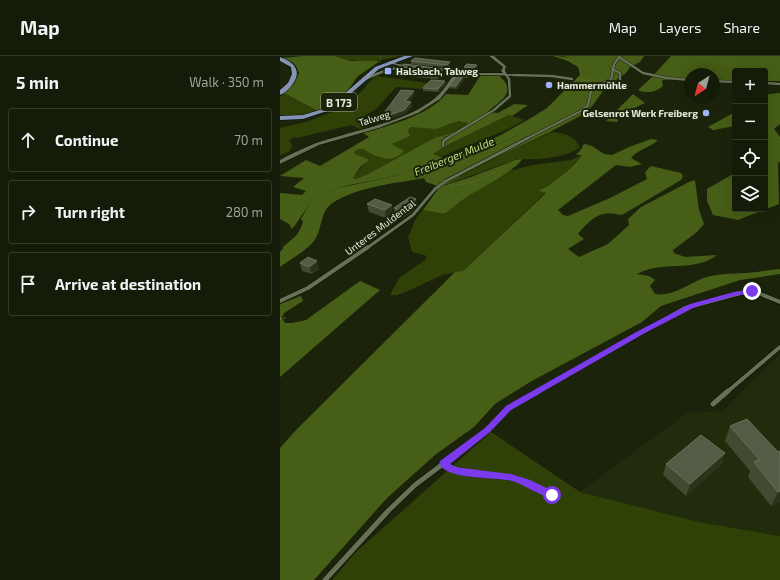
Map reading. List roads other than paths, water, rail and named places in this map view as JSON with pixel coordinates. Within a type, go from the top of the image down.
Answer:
[{"type":"main road","name":"B 173","points":[[280,118],[307,116],[331,107],[338,103],[373,71],[389,62],[410,56]]},
{"type":"main road","points":[[280,59],[294,67],[296,74],[292,83],[280,93]]},
{"type":"street","points":[[491,56],[505,67],[503,71],[506,75]]},
{"type":"street","points":[[389,62],[398,66]]},
{"type":"street","points":[[364,79],[398,66],[419,67]]},
{"type":"street","points":[[426,67],[513,75]]},
{"type":"street","name":"Talweg","points":[[280,162],[308,148],[391,123],[408,116],[440,96],[460,71]]},
{"type":"lane","points":[[620,57],[643,73],[684,79]]},
{"type":"lane","name":"Unteres Muldental","points":[[280,301],[308,288],[365,250],[413,215],[435,189],[446,181],[581,111],[588,105],[592,87],[611,80],[612,69],[616,60],[620,57]]},
{"type":"lane","points":[[612,69],[620,73],[620,86]]},
{"type":"lane","points":[[443,145],[443,142],[464,127],[499,107],[510,96],[510,79],[506,75]]},
{"type":"lane","points":[[513,75],[572,78]]},
{"type":"lane","points":[[720,81],[732,82]]},
{"type":"lane","points":[[768,83],[780,84]]},
{"type":"lane","points":[[325,580],[389,510],[415,485],[488,430],[509,408],[685,308],[748,291],[758,293],[780,302]]},
{"type":"lane","points":[[713,404],[780,347]]},
{"type":"lane","points":[[443,464],[454,470],[511,477],[527,482],[552,495]]},
{"type":"water","name":"Freiberger Mulde","points":[[553,56],[574,59],[582,65],[587,74],[586,78],[579,87],[559,107],[514,137],[477,154],[430,172],[424,178],[373,187],[347,195],[328,207],[322,218],[318,233],[311,245],[280,267],[280,252],[283,247],[299,231],[303,222],[301,219],[307,208],[314,200],[325,193],[338,188],[395,176],[460,152],[499,136],[547,108],[580,75],[578,67],[568,61]]},
{"type":"waterway","points":[[585,75],[602,72]]},
{"type":"waterway","name":"Freiberger Mulde","points":[[422,169],[429,155],[452,141]]},
{"type":"place","name":"Halsbach, Talweg","points":[[388,71]]},
{"type":"place","name":"Hammermühle","points":[[549,85]]},
{"type":"place","name":"Gelsenrot Werk Freiberg","points":[[706,113]]}]
